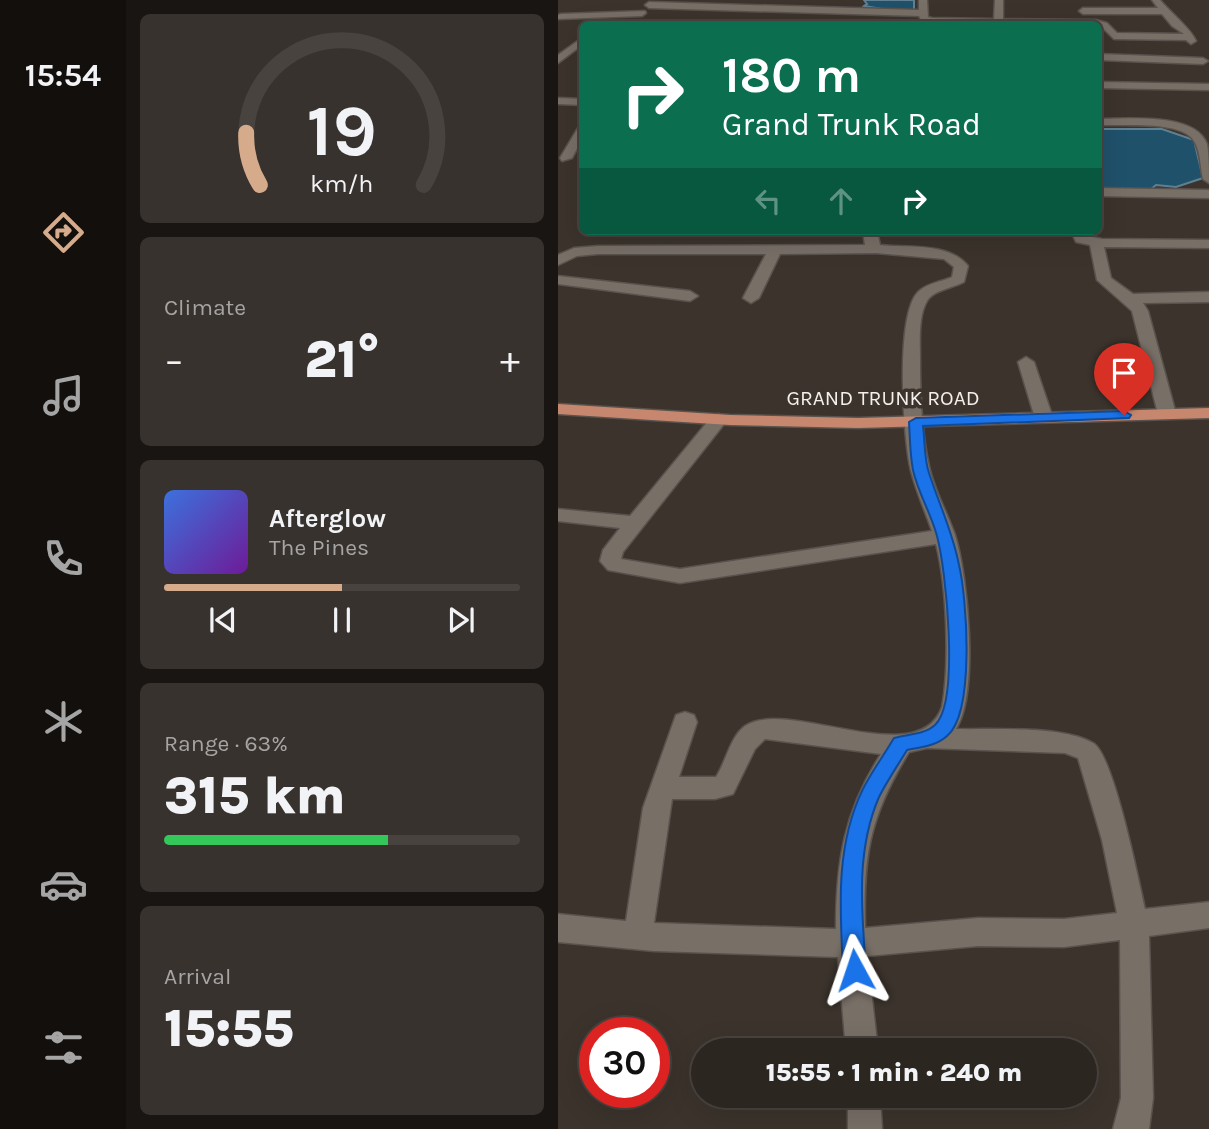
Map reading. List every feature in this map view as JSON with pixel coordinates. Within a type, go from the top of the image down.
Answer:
[{"type":"main road","name":"GRAND TRUNK ROAD","points":[[558,409],[719,419],[916,422],[1209,413]]},
{"type":"street","points":[[923,0],[925,19],[931,21]]},
{"type":"street","points":[[998,21],[999,0]]},
{"type":"street","points":[[1076,0],[1089,21]]},
{"type":"street","points":[[1156,0],[1175,24],[1192,35],[1206,65],[1175,73],[1164,86],[1166,99]]},
{"type":"street","points":[[625,21],[642,13],[651,3],[771,4],[924,13]]},
{"type":"street","points":[[820,6],[822,21]]},
{"type":"street","points":[[1083,11],[1165,11]]},
{"type":"street","points":[[562,12],[601,15],[642,13]]},
{"type":"street","points":[[595,21],[601,15]]},
{"type":"street","points":[[1102,24],[1114,36],[1192,35]]},
{"type":"street","points":[[1160,37],[1175,73]]},
{"type":"street","points":[[559,58],[579,41]]},
{"type":"street","points":[[559,58],[579,58]]},
{"type":"street","points":[[1102,58],[1175,73],[1209,87]]},
{"type":"street","points":[[1102,85],[1164,86]]},
{"type":"street","points":[[558,101],[579,102]]},
{"type":"street","points":[[558,112],[579,113]]},
{"type":"street","points":[[1169,112],[1172,125]]},
{"type":"street","points":[[1102,122],[1172,125],[1191,131],[1209,132]]},
{"type":"street","points":[[1191,131],[1199,139],[1209,179]]},
{"type":"street","points":[[562,158],[579,134]]},
{"type":"street","points":[[1102,192],[1209,194]]},
{"type":"street","points":[[630,250],[638,235]]},
{"type":"street","points":[[871,235],[872,246],[876,248]]},
{"type":"street","points":[[1080,235],[1081,239],[1099,242],[1209,244]]},
{"type":"street","points":[[1099,242],[1097,246],[1104,280],[1140,310],[1167,414]]},
{"type":"street","points":[[558,261],[574,252],[876,248],[945,255],[952,257],[961,266],[959,279],[927,292],[917,303],[911,339],[921,471],[945,536],[952,568],[956,613],[956,690],[950,719],[941,731],[915,741],[871,792],[857,835],[850,899],[861,1038]]},
{"type":"street","points":[[751,298],[774,251]]},
{"type":"street","points":[[558,281],[690,296]]},
{"type":"street","points":[[1129,299],[1209,297]]},
{"type":"street","points":[[1026,362],[1044,418]]},
{"type":"street","points":[[719,419],[613,550],[610,561],[615,565],[680,576],[945,536]]},
{"type":"street","points":[[558,515],[635,523]]},
{"type":"street","points":[[638,935],[650,837],[662,788],[685,722]]},
{"type":"street","points":[[662,788],[724,786],[748,740],[754,733],[767,729],[885,745],[915,741],[1067,743],[1087,751],[1093,761],[1116,840],[1134,926],[1137,1098],[1134,1124],[1130,1129]]},
{"type":"street","points":[[558,928],[638,935],[852,943],[978,932],[1064,933],[1209,915]]},
{"type":"street","points":[[864,1108],[865,1129]]},
{"type":"water","points":[[864,0],[914,0],[914,10],[864,6],[867,4]]},
{"type":"water","points":[[1102,129],[1162,129],[1194,140],[1203,178],[1176,187],[1156,185],[1150,190],[1102,189]]},
{"type":"route","points":[[855,970],[850,899],[855,846],[863,814],[871,792],[901,744],[928,738],[941,731],[950,719],[956,690],[956,613],[952,568],[944,533],[918,459],[916,422],[1124,415]]}]
